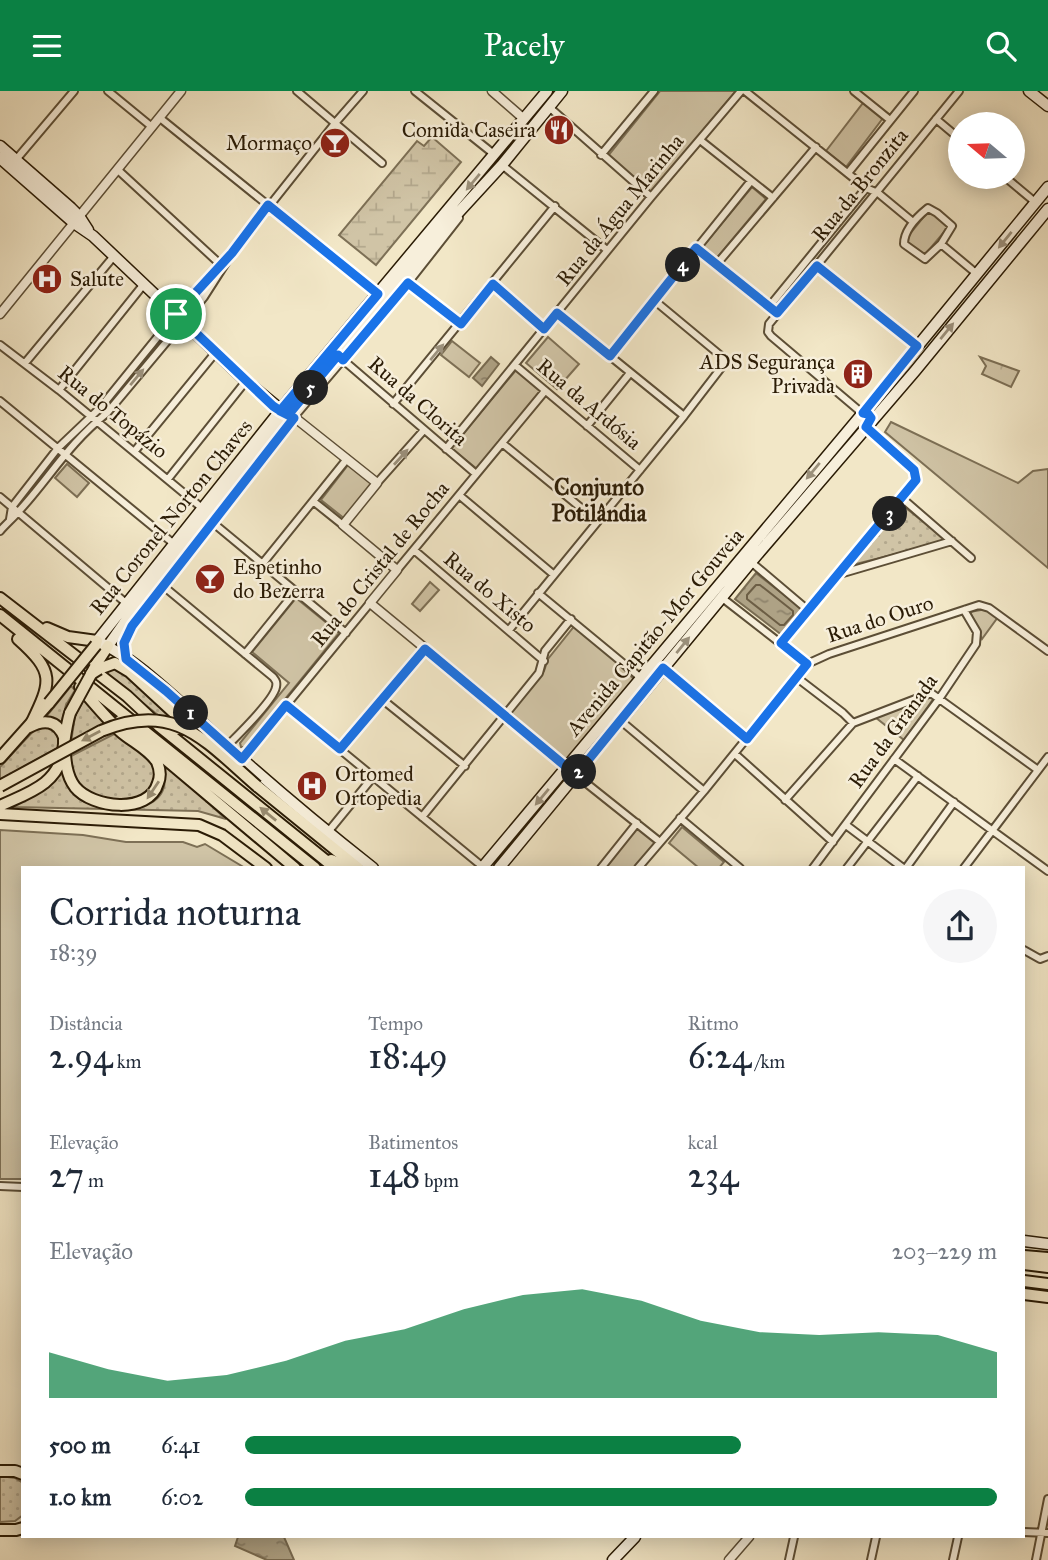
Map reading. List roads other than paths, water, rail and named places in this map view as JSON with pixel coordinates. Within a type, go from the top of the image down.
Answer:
[{"type":"main road","name":"Rua Coronel Norton Chaves","points":[[100,644],[159,582],[378,294],[547,91]]},
{"type":"main road","name":"Rua Coronel Norton Chaves","points":[[0,806],[54,776],[61,761],[69,713],[95,670],[100,644],[126,603],[202,508],[340,357],[446,226],[502,165],[562,91]]},
{"type":"main road","points":[[1029,91],[1048,106]]},
{"type":"main road","points":[[514,131],[514,138],[523,139]]},
{"type":"main road","points":[[0,146],[13,163],[77,219],[246,381],[288,415]]},
{"type":"main road","points":[[0,158],[13,163]]},
{"type":"main road","points":[[501,866],[751,562],[776,524],[1048,187]]},
{"type":"main road","points":[[862,418],[915,371],[1048,209]]},
{"type":"main road","name":"Avenida Capitão-Mor Gouveia","points":[[483,866],[641,678],[776,524]]},
{"type":"main road","points":[[0,596],[56,634],[100,644],[126,659],[228,746],[323,832],[356,866]]},
{"type":"main road","points":[[0,596],[333,866]]},
{"type":"main road","points":[[0,615],[312,866]]},
{"type":"main road","points":[[0,623],[38,658],[46,673],[45,692],[29,726]]},
{"type":"main road","points":[[0,758],[100,644]]},
{"type":"main road","points":[[95,670],[108,664],[121,665],[183,721],[184,725],[181,730],[159,726]]},
{"type":"main road","points":[[29,726],[50,722],[59,728],[73,783],[89,798],[107,803],[139,803],[150,797],[157,788],[160,770],[153,758],[120,731],[62,666]]},
{"type":"main road","points":[[73,675],[120,721],[257,839],[292,866]]},
{"type":"main road","points":[[0,786],[117,724],[144,719],[171,723],[193,733],[257,786],[370,866]]},
{"type":"main road","points":[[0,817],[199,825],[222,835],[263,866]]},
{"type":"main road","points":[[321,856],[346,866]]},
{"type":"main road","points":[[1025,1241],[1048,1244]]},
{"type":"main road","points":[[1025,1256],[1048,1258]]},
{"type":"main road","points":[[1025,1264],[1048,1267]]},
{"type":"main road","points":[[1025,1281],[1048,1284]]},
{"type":"main road","points":[[1025,1294],[1048,1297]]},
{"type":"main road","points":[[0,1471],[21,1473]]},
{"type":"main road","points":[[0,1530],[21,1528]]},
{"type":"main road","points":[[613,1560],[634,1538]]},
{"type":"street","points":[[13,163],[74,91]]},
{"type":"street","points":[[108,91],[152,127]]},
{"type":"street","points":[[1,309],[181,91]]},
{"type":"street","points":[[297,91],[382,163]]},
{"type":"street","points":[[0,531],[61,451],[179,318],[363,91]]},
{"type":"street","points":[[415,91],[495,155]]},
{"type":"street","points":[[492,91],[524,118]]},
{"type":"street","points":[[601,155],[654,91]]},
{"type":"street","points":[[743,91],[866,188],[878,193],[914,222]]},
{"type":"street","name":"Rua da Água Marinha","points":[[446,449],[516,366],[607,250],[743,91]]},
{"type":"street","points":[[853,91],[890,120]]},
{"type":"street","points":[[848,173],[914,91]]},
{"type":"street","name":"Rua da Bronzita","points":[[862,418],[771,336],[768,332],[769,324],[959,91]]},
{"type":"street","points":[[549,107],[651,197]]},
{"type":"street","points":[[160,118],[378,294]]},
{"type":"street","points":[[936,119],[948,129]]},
{"type":"street","points":[[700,140],[773,198]]},
{"type":"street","points":[[716,265],[816,147]]},
{"type":"street","points":[[502,165],[607,250]]},
{"type":"street","points":[[118,170],[222,266]]},
{"type":"street","points":[[610,356],[751,181]]},
{"type":"street","name":"Rua da Bronzita","points":[[769,307],[866,188]]},
{"type":"street","points":[[1019,189],[1035,202]]},
{"type":"street","name":"Rua Coronel Norton Chaves","points":[[340,357],[408,283],[447,235],[467,204]]},
{"type":"street","points":[[393,404],[555,206]]},
{"type":"street","points":[[929,208],[951,223],[952,227],[941,244],[926,259],[903,242],[914,222],[929,208]]},
{"type":"street","points":[[941,244],[977,274]]},
{"type":"street","points":[[696,248],[777,313]]},
{"type":"street","points":[[25,363],[114,256]]},
{"type":"street","points":[[817,266],[917,346]]},
{"type":"street","points":[[408,283],[461,324]]},
{"type":"street","points":[[59,390],[144,284]]},
{"type":"street","points":[[493,284],[544,329]]},
{"type":"street","points":[[509,630],[718,373],[722,363],[721,356],[655,301]]},
{"type":"street","points":[[557,313],[684,416]]},
{"type":"street","points":[[61,451],[107,413],[179,318]]},
{"type":"street","name":"Rua do Topázio","points":[[0,345],[202,508]]},
{"type":"street","points":[[134,452],[216,352]]},
{"type":"street","name":"Rua da Clorita","points":[[340,357],[476,474]]},
{"type":"street","name":"Rua da Ardósia","points":[[516,366],[640,470]]},
{"type":"street","points":[[587,426],[631,373]]},
{"type":"street","points":[[168,479],[246,381]]},
{"type":"street","name":"Rua do Cristal de Rocha","points":[[242,759],[545,391]]},
{"type":"street","points":[[0,401],[174,544]]},
{"type":"street","points":[[288,415],[377,484]]},
{"type":"street","name":"Rua Coronel Norton Chaves","points":[[126,659],[124,646],[127,635],[159,582],[212,522],[288,415]]},
{"type":"street","points":[[781,643],[915,484],[917,475],[914,470],[862,418]]},
{"type":"street","points":[[343,525],[424,430]]},
{"type":"street","points":[[502,443],[597,521]]},
{"type":"street","points":[[263,563],[347,459]]},
{"type":"street","points":[[459,495],[554,574]]},
{"type":"street","points":[[0,497],[126,603]]},
{"type":"street","points":[[903,499],[971,558]]},
{"type":"street","points":[[313,501],[397,570]]},
{"type":"street","points":[[212,522],[346,633]]},
{"type":"street","points":[[841,573],[952,541]]},
{"type":"street","name":"Rua do Xisto","points":[[414,550],[544,661]]},
{"type":"street","points":[[751,562],[809,611]]},
{"type":"street","points":[[159,582],[273,677],[276,683],[273,695],[228,746]]},
{"type":"street","points":[[245,654],[296,591]]},
{"type":"street","points":[[538,593],[641,678]]},
{"type":"street","points":[[640,866],[807,664],[721,597]]},
{"type":"street","points":[[370,604],[660,842]]},
{"type":"street","points":[[964,610],[979,605],[986,606],[1048,651]]},
{"type":"street","name":"Rua do Ouro","points":[[807,664],[840,650],[964,610]]},
{"type":"street","name":"Rua da Granada","points":[[814,866],[939,699],[978,640],[977,632],[964,610]]},
{"type":"street","points":[[422,817],[539,673],[547,647],[571,619]]},
{"type":"street","points":[[340,749],[425,649]]},
{"type":"street","points":[[663,668],[747,739]]},
{"type":"street","points":[[796,677],[853,723]]},
{"type":"street","points":[[785,800],[853,723],[931,693],[1038,769]]},
{"type":"street","points":[[383,699],[465,766]]},
{"type":"street","points":[[286,705],[481,866]]},
{"type":"street","points":[[621,721],[704,791]]},
{"type":"street","points":[[734,754],[832,842]]},
{"type":"street","points":[[965,866],[1048,757]]},
{"type":"street","points":[[894,759],[1048,871]]},
{"type":"street","points":[[849,866],[918,776]]},
{"type":"street","points":[[323,832],[373,777]]},
{"type":"street","points":[[906,866],[954,802]]},
{"type":"street","points":[[680,818],[738,866]]},
{"type":"street","points":[[602,866],[637,823]]},
{"type":"street","points":[[846,825],[902,866]]},
{"type":"street","points":[[728,866],[732,861]]},
{"type":"street","points":[[1025,951],[1042,959],[1048,956]]},
{"type":"street","points":[[0,1186],[21,1187]]},
{"type":"street","points":[[1036,1560],[1045,1533],[1048,1499]]},
{"type":"street","points":[[1025,1532],[1045,1533]]},
{"type":"street","points":[[729,1560],[749,1538]]},
{"type":"street","points":[[789,1560],[794,1538]]},
{"type":"street","points":[[871,1560],[876,1538]]},
{"type":"street","points":[[953,1560],[958,1538]]},
{"type":"water","points":[[491,357],[499,364],[482,386],[473,378]]},
{"type":"water","points":[[756,573],[805,611],[783,636],[735,599]]},
{"type":"water","points":[[238,1538],[284,1538],[294,1560],[267,1560],[235,1546]]},
{"type":"place","name":"Comida Caseira","points":[[559,130]]},
{"type":"place","name":"Mormaço","points":[[335,143]]},
{"type":"place","name":"Salute","points":[[47,279]]},
{"type":"place","name":"ADS Segurança Privada","points":[[858,374]]},
{"type":"place","name":"Espetinho do Bezerra","points":[[210,579]]},
{"type":"place","name":"Ortomed Ortopedia","points":[[312,786]]},
{"type":"district","name":"Conjunto Potilândia","points":[[599,500]]}]
